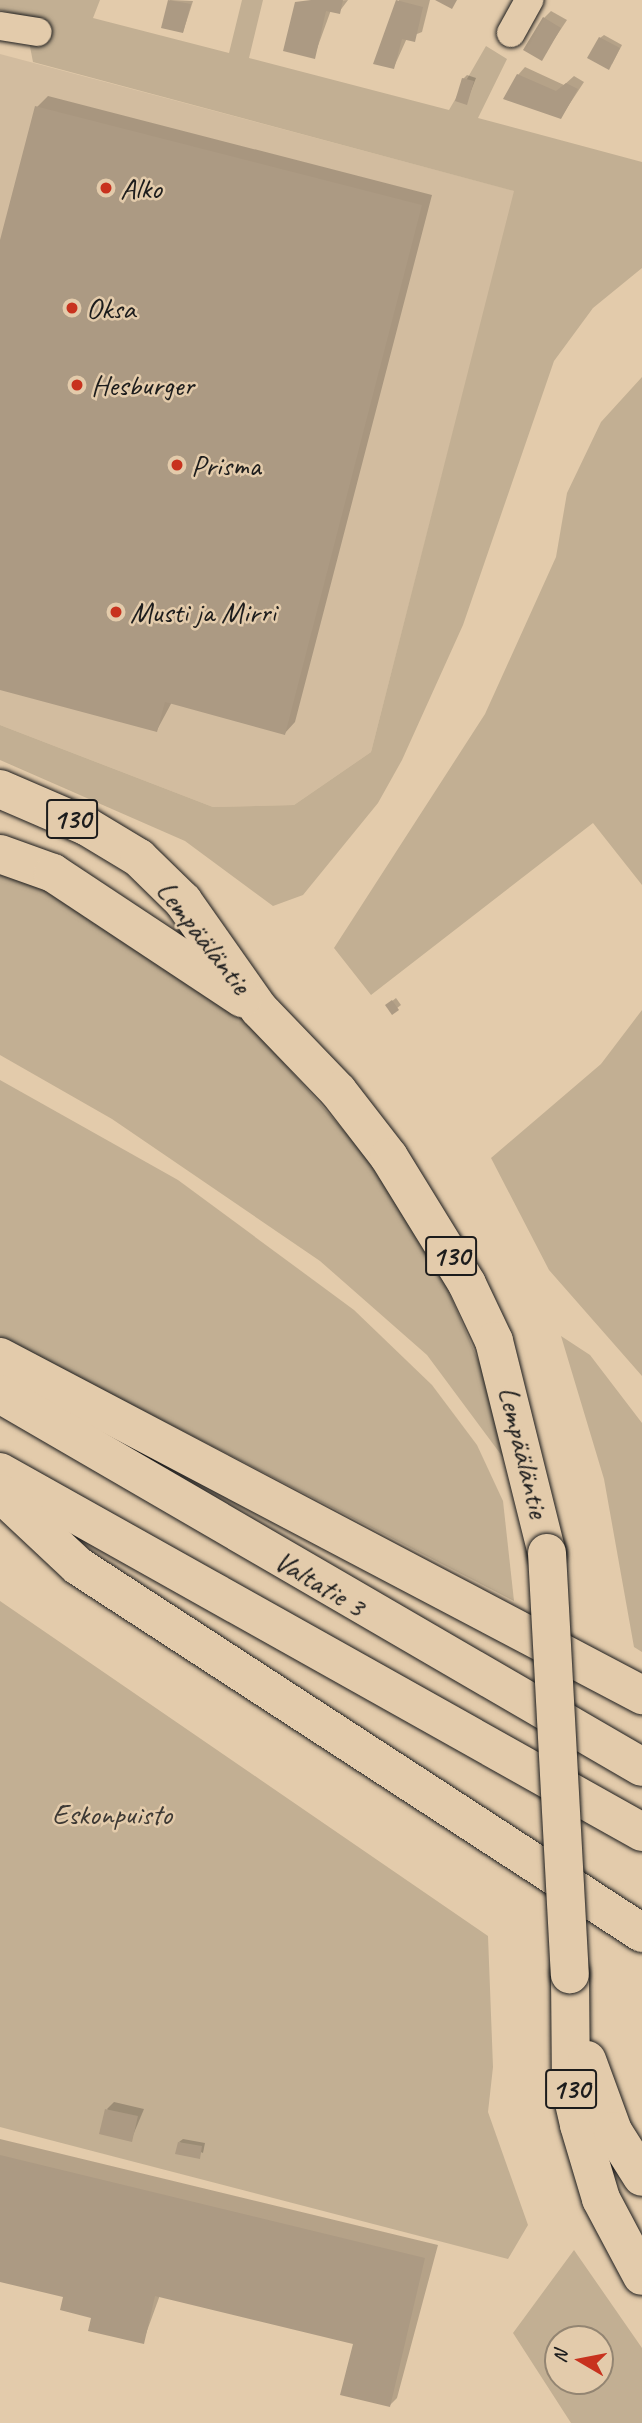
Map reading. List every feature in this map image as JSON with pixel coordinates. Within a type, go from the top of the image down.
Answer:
[{"type":"main road","name":"Lempääläntie","points":[[0,789],[86,826],[139,858],[190,909],[259,1009],[338,1091],[389,1157],[467,1284],[513,1399],[547,1553],[570,1974],[571,2090],[601,2199],[642,2276]]},
{"type":"main road","name":"Lempääläntie","points":[[0,853],[53,873],[259,1009]]},
{"type":"main road","points":[[0,1357],[642,1695]]},
{"type":"main road","name":"Valtatie 3","points":[[0,1394],[642,1767]]},
{"type":"main road","name":"Valtatie 3","points":[[0,1472],[642,1832]]},
{"type":"main road","points":[[0,1493],[78,1566],[642,1933]]},
{"type":"main road","points":[[442,1803],[642,1908]]},
{"type":"main road","name":"Lempääläntie","points":[[570,1974],[600,2102],[642,2177]]},
{"type":"street","points":[[511,33],[529,0]]},
{"type":"street","points":[[0,26],[38,32]]},
{"type":"shaded area","name":"Prisma","points":[[0,54],[515,191],[371,752],[294,805],[213,807],[0,725]]},
{"type":"green space","points":[[0,0],[100,0],[93,18],[229,53],[242,0],[263,0],[249,58],[449,110],[486,46],[507,59],[478,118],[642,162],[642,268],[593,308],[554,361],[463,625],[402,760],[378,803],[303,895],[273,906],[185,841],[0,760],[0,725],[213,807],[294,805],[371,752],[514,191],[33,62],[24,16],[0,10]]},
{"type":"green space","points":[[642,377],[642,885],[593,823],[371,995],[334,948],[485,714],[556,557],[567,493],[601,422]]},
{"type":"green space","points":[[0,866],[149,947],[252,1027],[361,1150],[438,1267],[484,1374],[511,1468],[427,1355],[320,1261],[112,1119],[0,1055]]},
{"type":"green space","points":[[642,1010],[642,1376],[549,1270],[491,1158],[601,1064]]},
{"type":"green space","points":[[0,1080],[178,1180],[354,1310],[432,1385],[477,1445],[503,1501],[514,1601],[0,1337]]},
{"type":"green space","points":[[561,1336],[590,1355],[642,1423],[642,1652],[634,1647],[604,1479]]},
{"type":"green space","name":"Eskonpuisto","points":[[0,1601],[488,1936],[493,2067],[488,2112],[528,2225],[508,2259],[0,2127]]},
{"type":"green space","points":[[574,2250],[642,2348],[642,2423],[571,2423],[553,2395],[614,2395],[614,2325],[544,2325],[544,2381],[513,2333]]},
{"type":"building","points":[[168,0],[191,4],[183,33],[161,28]]},
{"type":"building","points":[[343,0],[340,14],[326,11],[315,59],[283,51],[295,2]]},
{"type":"building","points":[[396,0],[423,7],[415,42],[402,39],[394,69],[373,64]]},
{"type":"building","points":[[435,0],[457,0],[452,9]]},
{"type":"building","points":[[543,17],[561,28],[542,61],[523,50]]},
{"type":"building","points":[[599,37],[620,48],[609,70],[587,58]]},
{"type":"building","points":[[517,74],[556,91],[566,83],[578,89],[561,119],[503,99]]},
{"type":"building","points":[[462,78],[474,81],[467,105],[455,101]]},
{"type":"building","name":"Prisma","points":[[35,106],[422,205],[285,735],[165,702],[157,732],[0,690],[0,240]]},
{"type":"building","points":[[392,1000],[399,1010],[392,1015],[385,1005]]},
{"type":"building","points":[[105,2109],[138,2116],[132,2142],[99,2134]]},
{"type":"building","points":[[178,2142],[202,2146],[200,2159],[175,2154]]},
{"type":"building","points":[[0,2155],[425,2258],[390,2407],[340,2395],[353,2344],[155,2296],[144,2344],[88,2331],[91,2318],[60,2310],[63,2297],[0,2282]]},
{"type":"place","name":"Alko","points":[[106,188]]},
{"type":"place","name":"Oksa","points":[[72,308]]},
{"type":"place","name":"Hesburger","points":[[77,385]]},
{"type":"place","name":"Prisma","points":[[177,465]]},
{"type":"place","name":"Musti ja Mirri","points":[[116,612]]}]
